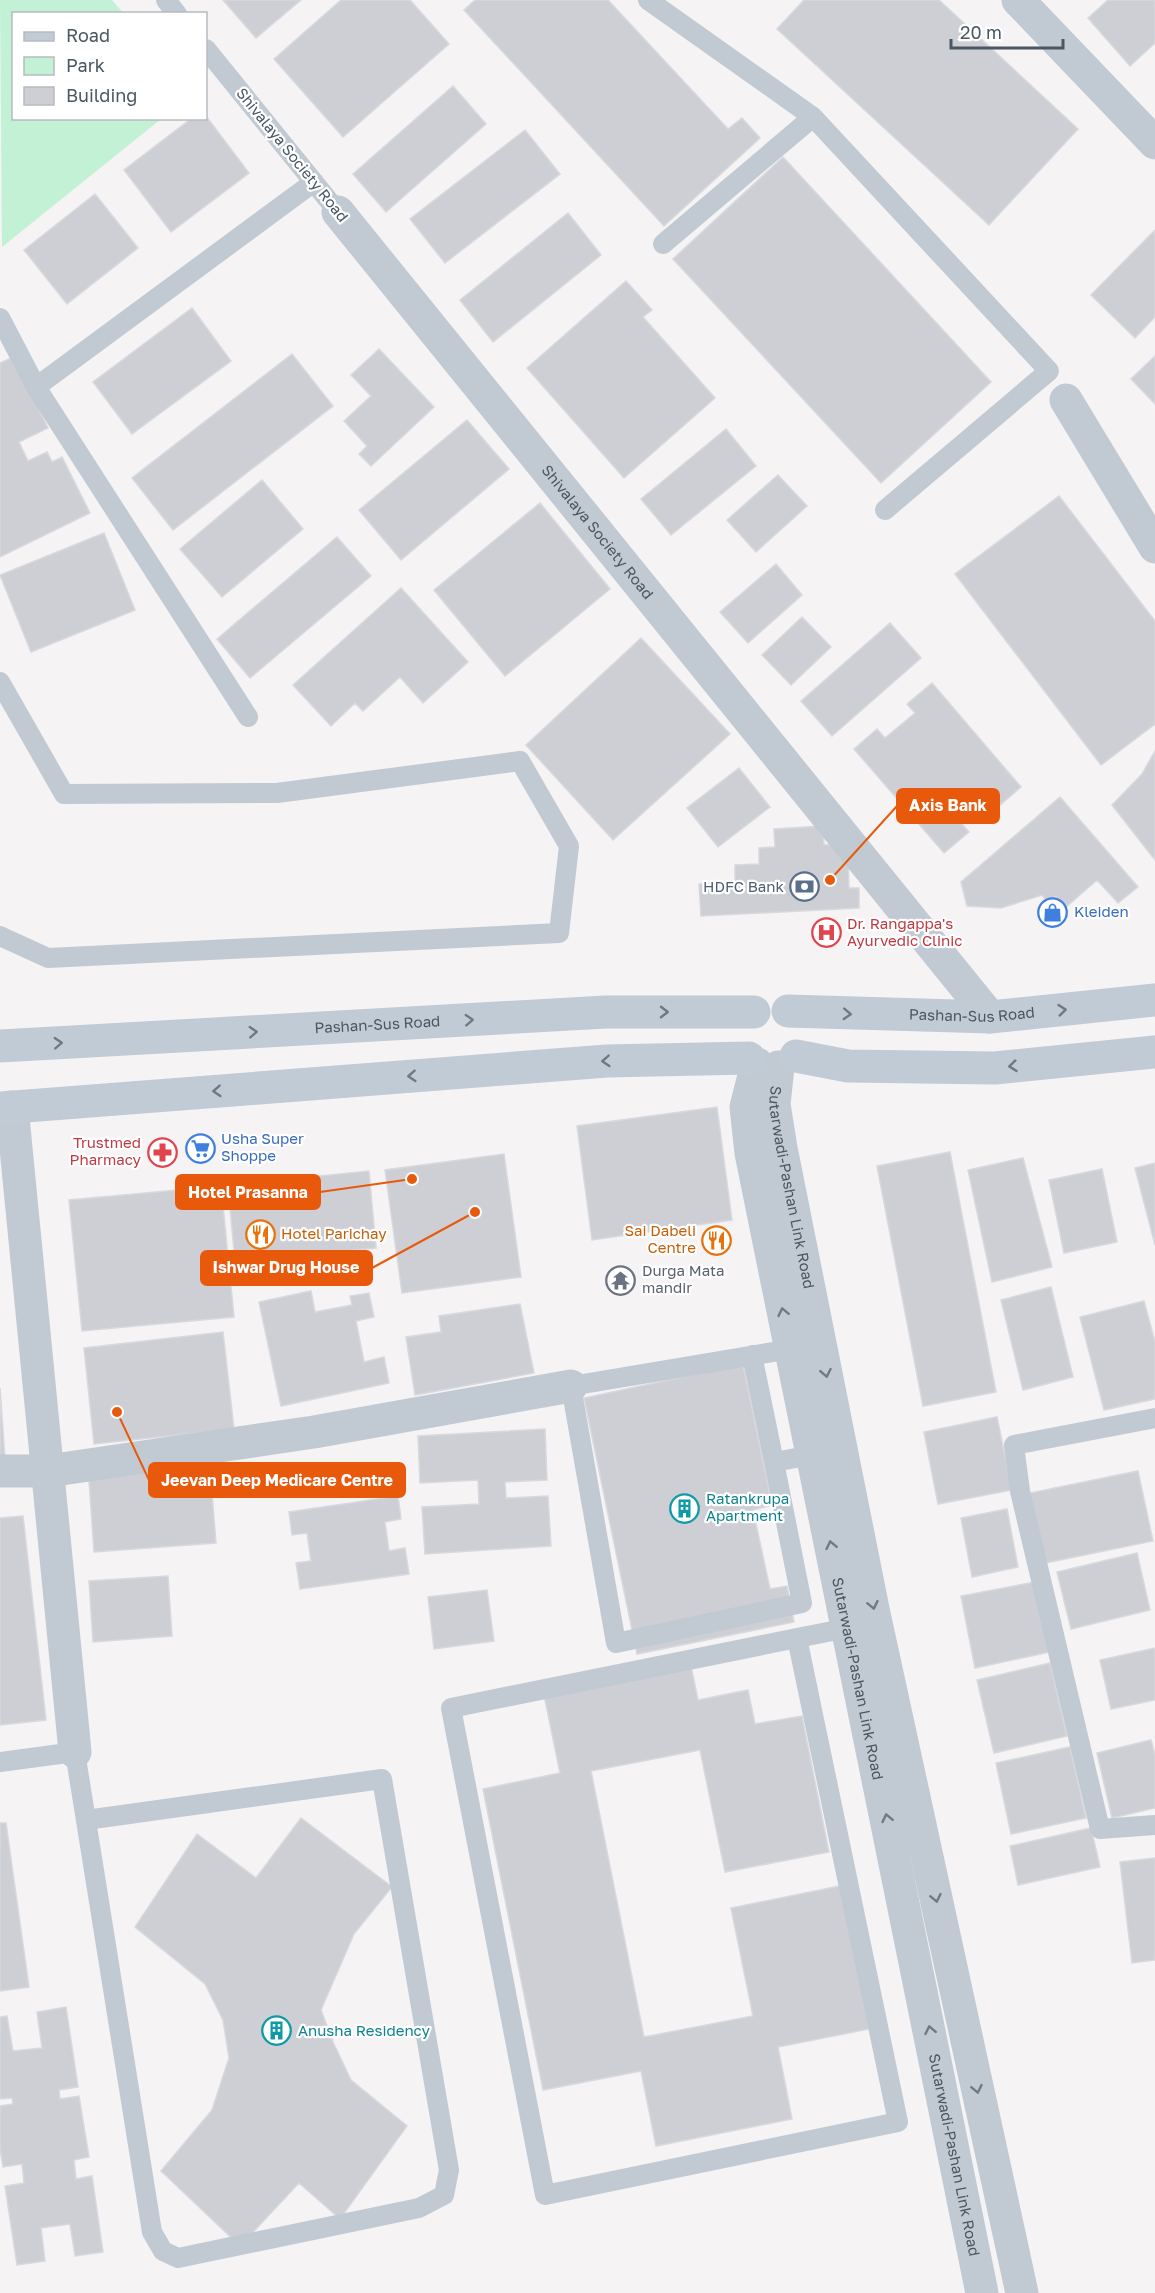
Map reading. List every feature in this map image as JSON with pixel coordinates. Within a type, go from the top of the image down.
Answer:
[{"type":"main road","name":"Pashan-Sus Road","points":[[788,1011],[990,1017],[1155,1000]]},
{"type":"main road","points":[[773,1006],[788,1011],[797,1020],[802,1028],[803,1038],[770,1061],[741,1038],[742,1028],[754,1011],[773,1006]]},
{"type":"main road","name":"Pashan-Sus Road","points":[[2,1043],[606,1012],[754,1011]]},
{"type":"main road","points":[[6,1108],[608,1061],[770,1061],[848,1066],[995,1068],[1155,1052]]},
{"type":"street","points":[[1018,0],[1155,143]]},
{"type":"street","name":"Shivalaya Society Road","points":[[338,212],[990,1017]]},
{"type":"street","points":[[1066,400],[1155,547]]},
{"type":"street","name":"Sutarwadi-Pashan Link Road","points":[[770,1061],[746,1107],[751,1153],[812,1455],[848,1628],[910,1855],[1022,2293]]},
{"type":"street","name":"Sutarwadi-Pashan Link Road","points":[[770,1061],[781,1148],[871,1597],[910,1855],[982,2293]]},
{"type":"street","points":[[6,1108],[48,1471],[75,1752]]},
{"type":"street","points":[[0,1471],[48,1471],[314,1432],[571,1386]]},
{"type":"lane","points":[[166,0],[175,12]]},
{"type":"lane","points":[[648,0],[813,117],[1049,371],[1066,400]]},
{"type":"lane","name":"Shivalaya Society Road","points":[[207,49],[338,212]]},
{"type":"lane","points":[[663,244],[813,117]]},
{"type":"lane","points":[[36,387],[314,182]]},
{"type":"lane","points":[[0,318],[36,387],[248,717]]},
{"type":"lane","points":[[885,510],[1049,371]]},
{"type":"lane","points":[[0,682],[64,794],[277,793],[520,761],[569,846],[559,933],[48,958],[0,936]]},
{"type":"lane","points":[[752,1355],[802,1603],[616,1643],[571,1386],[752,1355],[791,1349]]},
{"type":"lane","points":[[1154,1423],[1014,1445],[1020,1491],[1100,1829],[1155,1825]]},
{"type":"lane","points":[[774,1462],[812,1455]]},
{"type":"lane","points":[[797,1638],[898,2122],[545,2195],[451,1708],[797,1638],[848,1628]]},
{"type":"lane","points":[[0,1762],[75,1752],[152,2232],[164,2251],[178,2258],[190,2256],[419,2208],[444,2195],[450,2170],[382,1779],[86,1820]]},
{"type":"green space","points":[[0,0],[112,0],[122,12],[12,12],[12,120],[160,120],[2,247]]},
{"type":"building","points":[[223,0],[301,0],[256,38]]},
{"type":"building","points":[[341,0],[410,0],[449,44],[343,137],[274,59]]},
{"type":"building","points":[[475,0],[608,0],[728,129],[742,118],[760,138],[664,226],[464,10]]},
{"type":"building","points":[[804,0],[939,0],[1078,129],[989,225],[777,29]]},
{"type":"building","points":[[1108,0],[1155,0],[1155,43],[1130,66],[1088,18]]},
{"type":"building","points":[[453,86],[486,124],[386,212],[353,174]]},
{"type":"building","points":[[207,117],[249,173],[171,232],[124,170],[189,120],[207,120]]},
{"type":"building","points":[[525,130],[560,174],[445,263],[410,219]]},
{"type":"building","points":[[783,157],[991,382],[881,483],[673,259]]},
{"type":"building","points":[[95,194],[138,248],[67,304],[24,250]]},
{"type":"building","points":[[568,213],[601,255],[493,342],[460,300]]},
{"type":"building","points":[[1155,230],[1155,317],[1135,338],[1091,295]]},
{"type":"building","points":[[626,281],[652,310],[643,317],[715,398],[624,478],[527,368]]},
{"type":"building","points":[[192,308],[231,361],[132,434],[93,382]]},
{"type":"building","points":[[379,349],[434,407],[371,466],[359,454],[367,446],[344,421],[371,396],[351,375]]},
{"type":"building","points":[[292,354],[333,406],[173,530],[132,478]]},
{"type":"building","points":[[1155,356],[1155,404],[1131,379]]},
{"type":"building","points":[[13,357],[48,428],[19,442],[28,461],[47,452],[52,462],[62,457],[90,513],[0,557],[0,363]]},
{"type":"building","points":[[467,420],[509,469],[401,560],[359,510]]},
{"type":"building","points":[[726,429],[756,466],[671,535],[641,499]]},
{"type":"building","points":[[778,475],[807,506],[756,552],[727,520]]},
{"type":"building","points":[[262,480],[303,529],[222,597],[180,549]]},
{"type":"building","points":[[1059,496],[1155,621],[1155,724],[1101,765],[955,574]]},
{"type":"building","points":[[540,503],[610,589],[505,676],[434,590]]},
{"type":"building","points":[[104,533],[135,610],[31,652],[0,575]]},
{"type":"building","points":[[337,537],[371,576],[250,678],[217,639]]},
{"type":"building","points":[[776,564],[802,595],[748,643],[720,612]]},
{"type":"building","points":[[401,588],[468,662],[423,703],[400,677],[363,711],[355,703],[331,726],[293,685]]},
{"type":"building","points":[[802,617],[831,647],[791,685],[762,655]]},
{"type":"building","points":[[890,623],[921,658],[832,736],[801,701]]},
{"type":"building","points":[[641,638],[730,734],[613,840],[526,745]]},
{"type":"building","points":[[932,683],[1021,787],[991,813],[984,804],[961,823],[969,832],[944,853],[854,749],[877,729],[885,738],[915,713],[907,704]]},
{"type":"building","points":[[1155,751],[1155,860],[1112,805],[1142,774]]},
{"type":"building","points":[[739,768],[770,807],[718,847],[687,808]]},
{"type":"building","points":[[1060,797],[1138,887],[1118,903],[1097,880],[1065,908],[1055,896],[1048,902],[1042,895],[1001,908],[967,906],[961,882]]},
{"type":"building","points":[[823,826],[824,845],[844,844],[848,858],[849,888],[859,888],[859,908],[701,916],[699,884],[735,883],[735,865],[759,864],[759,848],[775,847],[774,829]]},
{"type":"building","points":[[717,1107],[732,1220],[592,1240],[577,1126]]},
{"type":"building","points":[[950,1152],[996,1392],[923,1406],[877,1166]]},
{"type":"building","points":[[504,1154],[521,1277],[402,1293],[385,1170]]},
{"type":"building","points":[[1023,1158],[1052,1267],[992,1282],[968,1170]]},
{"type":"building","points":[[1155,1163],[1155,1245],[1135,1168]]},
{"type":"building","points":[[1102,1169],[1117,1242],[1064,1253],[1049,1180]]},
{"type":"building","points":[[369,1171],[376,1248],[235,1262],[228,1185]]},
{"type":"building","points":[[221,1186],[234,1317],[82,1331],[69,1200]]},
{"type":"building","points":[[1051,1287],[1073,1377],[1023,1390],[1001,1300]]},
{"type":"building","points":[[311,1291],[315,1312],[352,1305],[350,1296],[369,1293],[374,1317],[356,1321],[364,1362],[384,1357],[389,1383],[281,1406],[259,1302]]},
{"type":"building","points":[[1144,1301],[1155,1342],[1155,1399],[1104,1410],[1080,1317]]},
{"type":"building","points":[[520,1304],[534,1373],[415,1395],[406,1337],[441,1332],[439,1316]]},
{"type":"building","points":[[223,1332],[234,1429],[94,1444],[84,1348]]},
{"type":"building","name":"Ratankrupa Apartment","points":[[743,1364],[772,1505],[753,1510],[770,1589],[787,1586],[794,1622],[637,1654],[584,1398]]},
{"type":"building","points":[[0,1388],[5,1459],[0,1459]]},
{"type":"building","points":[[997,1417],[1012,1490],[938,1504],[924,1432]]},
{"type":"building","points":[[545,1429],[547,1480],[505,1482],[506,1498],[548,1496],[551,1546],[425,1554],[422,1507],[479,1504],[478,1480],[420,1483],[418,1436]]},
{"type":"building","points":[[209,1457],[216,1543],[94,1552],[88,1466]]},
{"type":"building","points":[[1138,1471],[1153,1541],[1045,1563],[1030,1493]]},
{"type":"building","points":[[398,1496],[401,1519],[385,1522],[389,1551],[405,1548],[409,1574],[300,1589],[296,1563],[311,1561],[307,1533],[292,1535],[289,1512]]},
{"type":"building","points":[[1007,1509],[1018,1567],[972,1577],[961,1518]]},
{"type":"building","points":[[23,1516],[46,1720],[0,1725],[0,1518]]},
{"type":"building","points":[[1137,1553],[1150,1610],[1071,1629],[1057,1572]]},
{"type":"building","points":[[168,1576],[172,1636],[93,1642],[89,1581]]},
{"type":"building","points":[[1035,1582],[1050,1652],[975,1668],[961,1596]]},
{"type":"building","points":[[487,1590],[494,1641],[434,1649],[428,1597]]},
{"type":"building","points":[[1155,1648],[1155,1700],[1111,1709],[1100,1660]]},
{"type":"building","points":[[1050,1663],[1067,1736],[994,1753],[977,1680]]},
{"type":"building","points":[[691,1666],[698,1700],[748,1690],[755,1724],[802,1716],[829,1852],[725,1872],[700,1750],[591,1771],[644,2037],[753,2016],[731,1908],[840,1886],[869,2029],[778,2047],[792,2119],[656,2146],[641,2071],[543,2090],[483,1789],[560,1773],[544,1695]]},
{"type":"building","points":[[1151,1740],[1155,1755],[1155,1808],[1112,1818],[1097,1753]]},
{"type":"building","points":[[1070,1747],[1086,1818],[1011,1834],[996,1763]]},
{"type":"building","name":"Anusha Residency","points":[[301,1818],[392,1887],[354,1934],[321,2010],[351,2080],[407,2126],[340,2219],[299,2183],[240,2246],[161,2171],[212,2110],[229,2058],[223,2020],[205,1984],[135,1927],[197,1834],[256,1878]]},
{"type":"building","points":[[0,1823],[6,1823],[29,1987],[0,1991]]},
{"type":"building","points":[[1091,1828],[1100,1867],[1018,1885],[1010,1846]]},
{"type":"building","points":[[1155,1858],[1155,1960],[1132,1963],[1120,1862]]},
{"type":"building","points":[[66,2007],[78,2087],[59,2090],[60,2099],[79,2096],[89,2157],[74,2160],[76,2179],[92,2176],[103,2252],[75,2256],[70,2224],[41,2228],[45,2261],[17,2265],[5,2186],[24,2183],[22,2164],[3,2167],[0,2149],[0,2106],[13,2104],[12,2098],[0,2099],[0,2017],[7,2016],[13,2051],[42,2048],[37,2012]]},
{"type":"place","name":"Axis Bank","points":[[830,880]]},
{"type":"place","name":"HDFC Bank","points":[[805,887]]},
{"type":"place","name":"Kleiden","points":[[1053,912]]},
{"type":"place","name":"Dr. Rangappa's Ayurvedic Clinic","points":[[826,933]]},
{"type":"place","name":"Usha Super Shoppe","points":[[200,1148]]},
{"type":"place","name":"Trustmed Pharmacy","points":[[162,1152]]},
{"type":"place","name":"Hotel Prasanna","points":[[412,1179]]},
{"type":"place","name":"Ishwar Drug House","points":[[475,1212]]},
{"type":"place","name":"Hotel Parichay","points":[[260,1234]]},
{"type":"place","name":"Sai Dabeli Centre","points":[[717,1240]]},
{"type":"place","name":"Durga Mata mandir","points":[[621,1280]]},
{"type":"place","name":"Jeevan Deep Medicare Centre","points":[[117,1412]]},
{"type":"place","name":"Ratankrupa Apartment","points":[[685,1508]]},
{"type":"place","name":"Anusha Residency","points":[[277,2031]]}]
